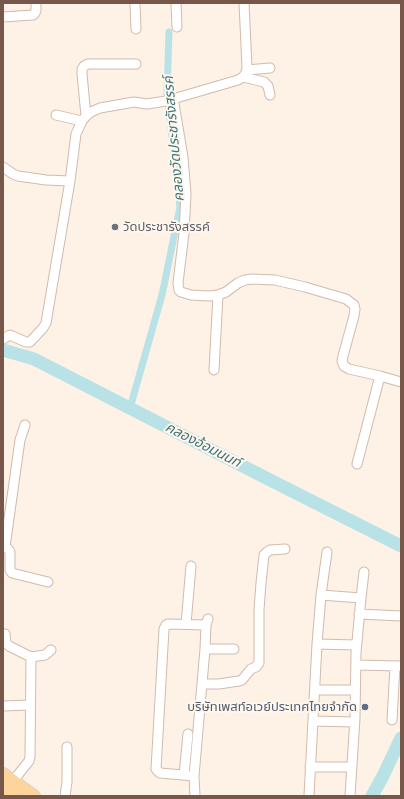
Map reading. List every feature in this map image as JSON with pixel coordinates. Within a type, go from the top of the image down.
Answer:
[{"type":"main road","points":[[5,782],[14,796]]},
{"type":"main road","points":[[5,782],[23,796]]},
{"type":"main road","points":[[5,782],[34,796]]},
{"type":"street","points":[[3,17],[33,15],[36,10],[36,3]]},
{"type":"street","points":[[135,3],[136,30]]},
{"type":"street","points":[[176,3],[177,27]]},
{"type":"street","points":[[244,3],[245,74]]},
{"type":"street","points":[[84,119],[82,69],[84,66],[88,64],[136,64]]},
{"type":"street","points":[[6,337],[12,336],[26,342],[30,342],[46,324],[70,181],[76,134],[84,119],[91,112],[100,108],[134,102],[147,104],[170,100],[238,80],[245,74],[270,68]]},
{"type":"street","points":[[245,74],[264,82],[268,86],[270,95]]},
{"type":"street","points":[[170,100],[183,157],[186,194],[184,233],[178,287],[179,290],[185,294],[209,296],[226,292],[238,283],[245,280],[275,280],[346,299],[354,305],[355,309],[342,361],[344,366],[349,369],[401,382]]},
{"type":"street","points":[[56,115],[84,119]]},
{"type":"street","points":[[3,167],[18,176],[46,180],[70,181]]},
{"type":"street","points":[[214,370],[218,295]]},
{"type":"street","points":[[357,464],[380,376]]},
{"type":"street","points":[[25,425],[20,440],[4,547],[10,552],[10,570],[12,572],[48,582]]},
{"type":"street","points":[[202,684],[218,684],[242,680],[259,662],[261,583],[264,555],[270,550],[285,549]]},
{"type":"street","points":[[309,796],[317,644],[326,552]]},
{"type":"street","points":[[186,624],[191,566]]},
{"type":"street","points":[[350,796],[356,645],[364,572]]},
{"type":"street","points":[[321,595],[360,598]]},
{"type":"street","points":[[359,614],[401,616]]},
{"type":"street","points":[[194,776],[160,773],[156,769],[164,629],[168,624],[207,622],[194,776],[195,796]]},
{"type":"street","points":[[5,634],[6,643],[8,646],[31,657],[45,654],[51,650]]},
{"type":"street","points":[[317,644],[356,645]]},
{"type":"street","points":[[205,649],[234,649]]},
{"type":"street","points":[[5,782],[29,761],[30,757],[31,657]]},
{"type":"street","points":[[356,665],[398,666],[392,720]]},
{"type":"street","points":[[315,690],[355,690]]},
{"type":"street","points":[[3,706],[30,705]]},
{"type":"street","points":[[313,721],[354,722]]},
{"type":"street","points":[[184,775],[188,734]]},
{"type":"street","points":[[65,796],[67,782],[66,747]]},
{"type":"street","points":[[310,766],[352,767]]},
{"type":"waterway","name":"คลองวัดประชารังสรรค์","points":[[130,408],[162,295],[180,207],[167,93],[169,32]]},
{"type":"waterway","name":"คลองอ้อมนนท์","points":[[3,350],[34,359],[401,546]]},
{"type":"waterway","points":[[372,796],[401,738]]},
{"type":"place","name":"วัดประชารังสรรค์","points":[[115,227]]},
{"type":"place","name":"บริษัทเพสท์อเวย์ประเทศไทยจำกัด","points":[[365,707]]}]
